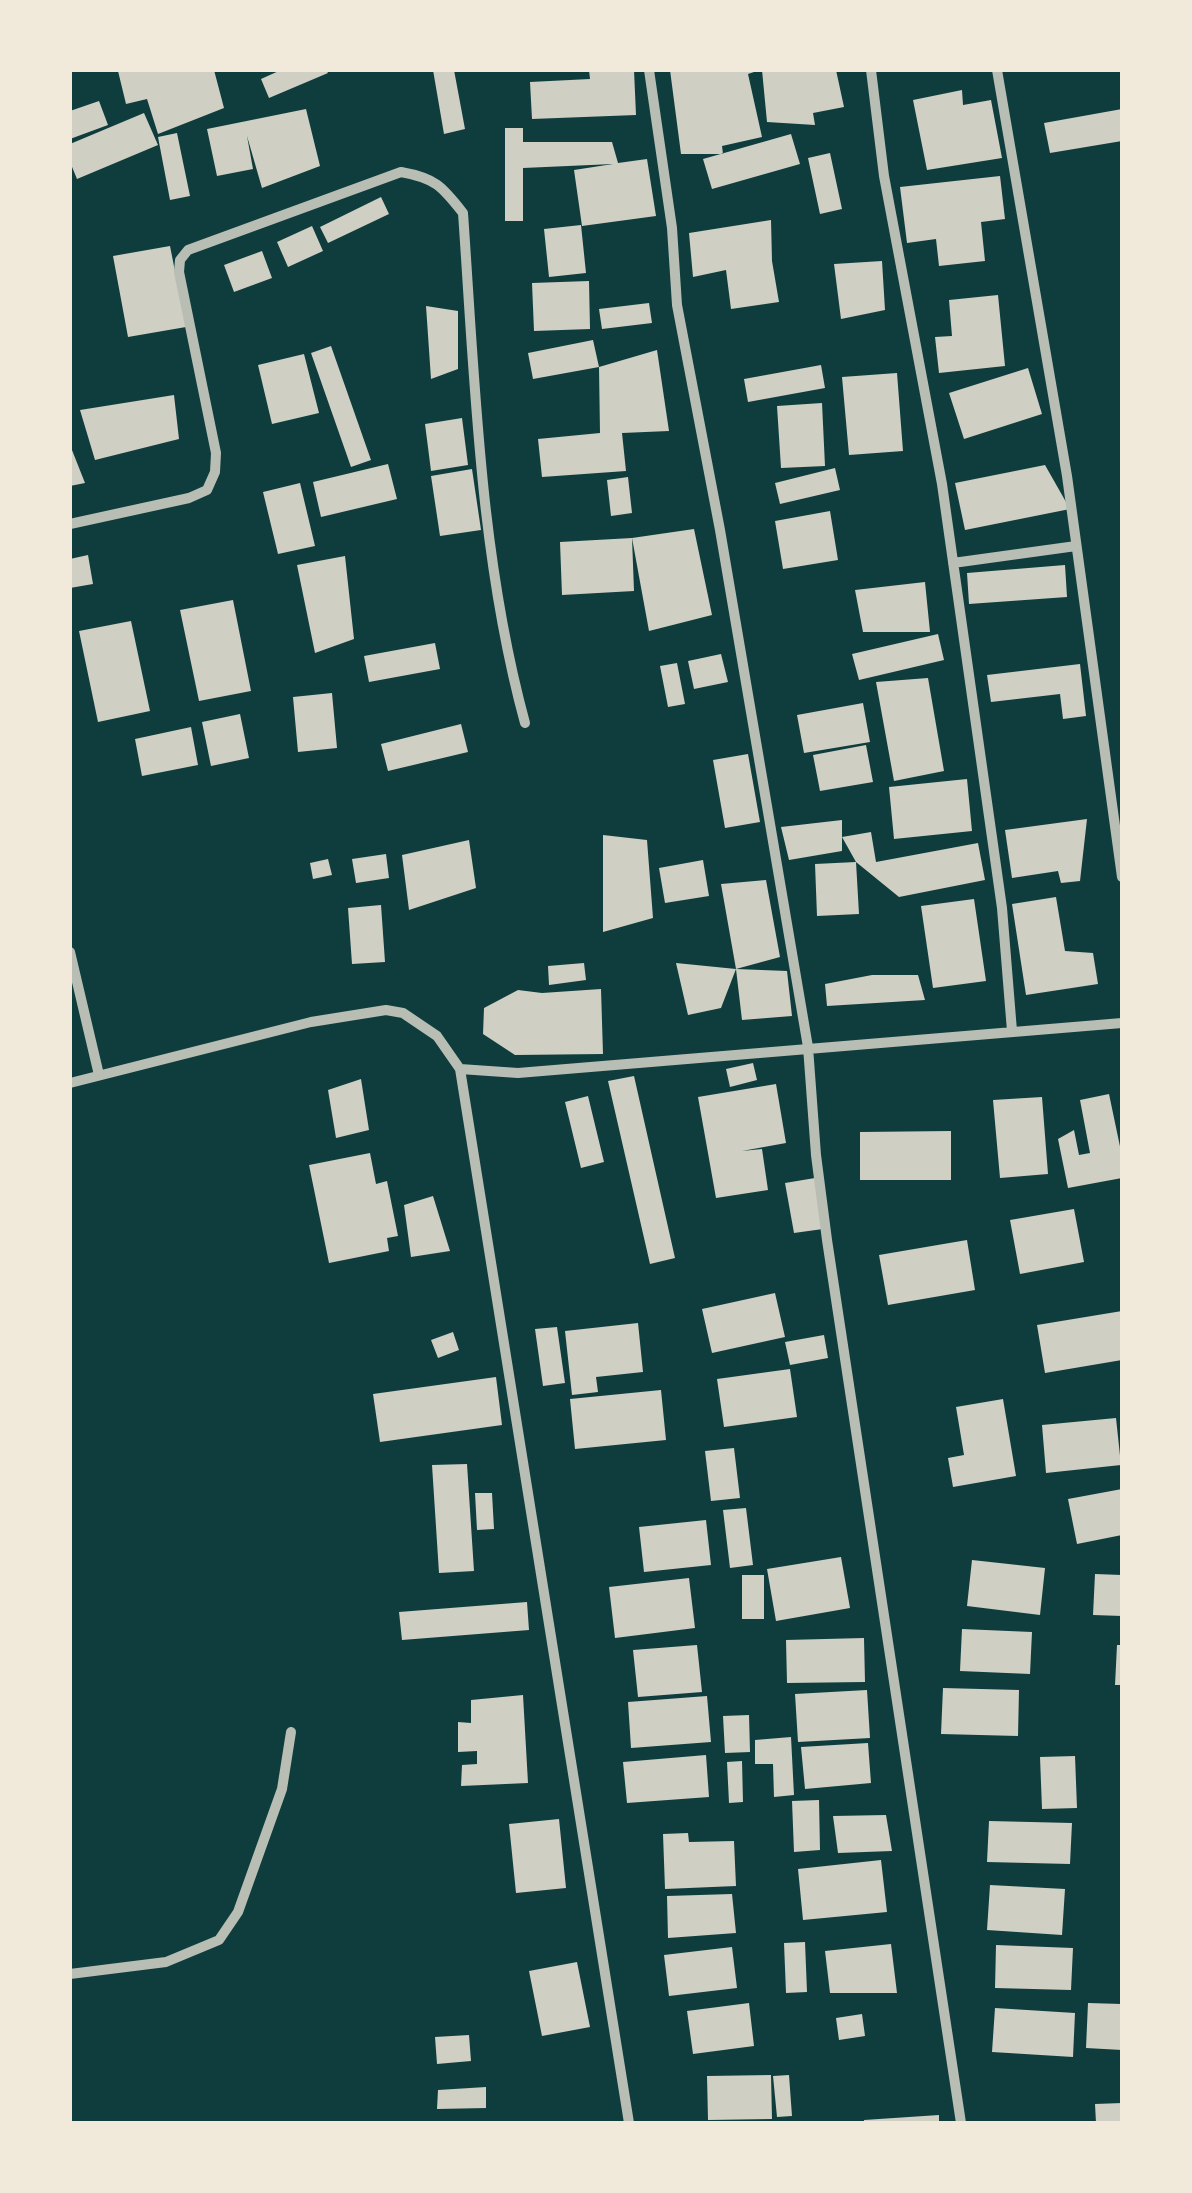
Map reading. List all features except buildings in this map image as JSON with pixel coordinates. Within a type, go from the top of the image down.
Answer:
[{"type":"street","points":[[649,70],[672,228],[677,305],[724,549],[808,1047],[827,1240],[961,2123]]},
{"type":"street","points":[[871,70],[884,176],[942,484],[1002,908],[1012,1031]]},
{"type":"street","points":[[998,70],[1067,476],[1122,877]]},
{"type":"street","points":[[70,524],[189,498],[207,490],[215,472],[216,452],[179,272],[180,260],[188,250],[401,172],[425,176],[443,187],[463,213],[493,566],[500,622],[526,723]]},
{"type":"street","points":[[953,563],[1076,546]]},
{"type":"street","points":[[70,952],[99,1075]]},
{"type":"street","points":[[70,1082],[311,1022],[386,1010],[403,1013],[438,1036],[460,1068],[629,2123]]},
{"type":"street","points":[[460,1068],[518,1073],[1122,1023]]},
{"type":"street","points":[[70,1974],[166,1962],[219,1940],[238,1912],[282,1789],[291,1732]]}]
